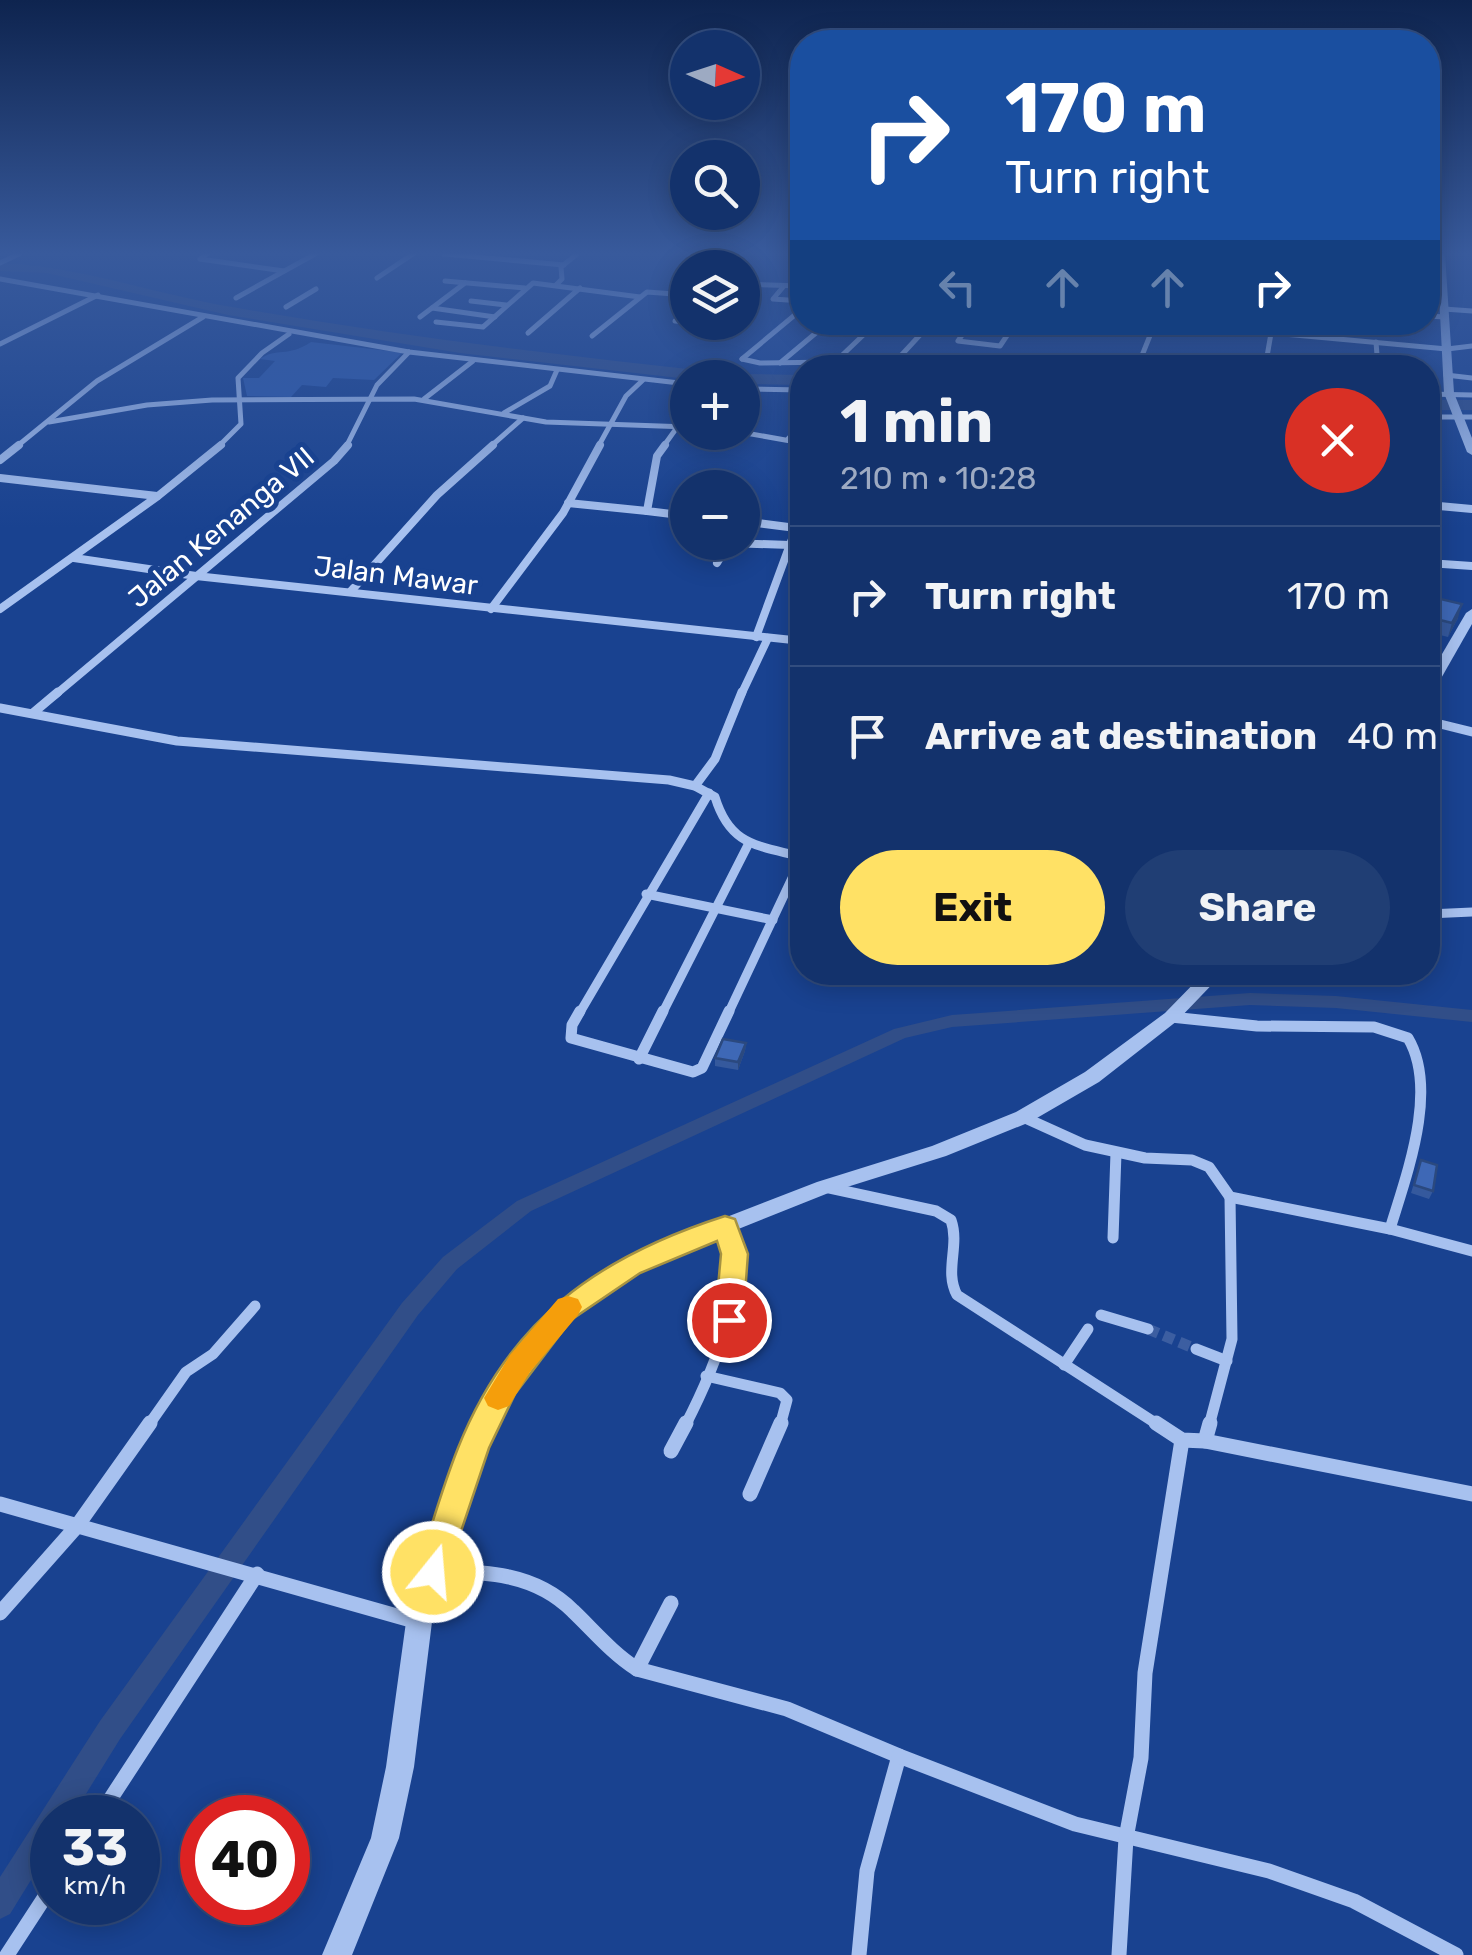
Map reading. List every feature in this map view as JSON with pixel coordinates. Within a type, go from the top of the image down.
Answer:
[{"type":"street","points":[[0,460],[108,374],[156,345]]},
{"type":"street","points":[[0,608],[158,496],[238,430],[241,398],[236,382],[255,358],[274,345]]},
{"type":"street","points":[[364,345],[670,382]]},
{"type":"street","points":[[756,345],[742,358],[790,362]]},
{"type":"street","points":[[780,363],[801,345]]},
{"type":"street","points":[[1409,345],[1447,349],[1472,346]]},
{"type":"street","points":[[1447,345],[1449,393],[1472,452]]},
{"type":"street","name":"Jalan Kenanga VII","points":[[33,714],[342,453],[376,384],[409,352]]},
{"type":"street","points":[[424,399],[474,360]]},
{"type":"street","points":[[504,414],[538,396],[554,382],[557,370]]},
{"type":"street","points":[[1446,375],[1472,378]]},
{"type":"street","points":[[491,609],[545,541],[626,396],[643,380]]},
{"type":"street","points":[[760,389],[790,390]]},
{"type":"street","points":[[1440,393],[1472,395]]},
{"type":"street","points":[[49,422],[147,405],[241,398],[367,402],[424,399],[523,418],[670,426]]},
{"type":"street","points":[[1440,417],[1472,418]]},
{"type":"street","points":[[352,591],[430,503],[523,418]]},
{"type":"street","points":[[647,511],[658,456],[670,435]]},
{"type":"street","points":[[760,435],[790,438]]},
{"type":"street","points":[[0,478],[158,496]]},
{"type":"street","points":[[568,504],[670,514]]},
{"type":"street","points":[[1440,505],[1472,509]]},
{"type":"street","points":[[760,523],[790,527]]},
{"type":"street","points":[[717,563],[729,544],[790,545],[756,637]]},
{"type":"street","name":"Jalan Mawar","points":[[74,558],[196,576],[790,640]]},
{"type":"street","points":[[1440,565],[1472,566]]},
{"type":"street","points":[[1440,666],[1472,613]]},
{"type":"street","points":[[695,786],[716,759],[768,638]]},
{"type":"street","points":[[0,708],[177,742],[644,776],[695,786],[709,793],[720,803],[726,828],[749,844],[790,854]]},
{"type":"street","points":[[1440,724],[1472,732]]},
{"type":"street","points":[[709,793],[646,894],[569,1033],[571,1038],[688,1072],[702,1068],[790,883]]},
{"type":"street","points":[[639,1059],[749,844]]},
{"type":"street","points":[[646,894],[773,920]]},
{"type":"street","points":[[1440,913],[1472,912]]},
{"type":"street","points":[[337,1955],[370,1880],[393,1806],[418,1622],[481,1432],[504,1386],[561,1312],[630,1265],[824,1187],[939,1152],[1022,1117],[1092,1077],[1171,1017],[1203,985]]},
{"type":"street","points":[[1171,1017],[1228,1025],[1324,1024],[1400,1032],[1411,1041],[1421,1097],[1420,1129],[1390,1229]]},
{"type":"street","points":[[1022,1117],[1086,1145],[1116,1153],[1192,1160],[1208,1166],[1230,1196],[1234,1324],[1205,1441]]},
{"type":"street","points":[[1112,1238],[1116,1153]]},
{"type":"street","points":[[824,1187],[936,1212],[950,1220],[958,1244],[950,1278],[957,1296],[1182,1440],[1205,1441],[1472,1494]]},
{"type":"street","points":[[1230,1196],[1390,1229],[1472,1251]]},
{"type":"street","points":[[671,1451],[706,1376],[732,1302],[735,1254],[725,1226]]},
{"type":"street","points":[[0,1613],[77,1526],[186,1372],[213,1354],[255,1306]]},
{"type":"street","points":[[1102,1315],[1118,1316],[1148,1329]]},
{"type":"street","points":[[1064,1365],[1088,1329]]},
{"type":"street","points":[[1196,1349],[1227,1361]]},
{"type":"street","points":[[706,1376],[780,1393],[787,1400],[787,1410],[750,1494]]},
{"type":"street","points":[[1119,1955],[1126,1838],[1138,1787],[1146,1672],[1182,1440]]},
{"type":"street","points":[[0,1504],[418,1622]]},
{"type":"street","points":[[433,1572],[470,1571],[541,1585],[561,1598],[623,1661],[657,1678],[787,1709],[1056,1817],[1126,1838],[1269,1871],[1354,1901],[1456,1955]]},
{"type":"street","points":[[112,1795],[250,1572]]},
{"type":"street","points":[[637,1669],[670,1602]]},
{"type":"street","points":[[859,1955],[867,1871],[899,1756]]},
{"type":"street","points":[[7,1955],[30,1920]]},
{"type":"shaded area","points":[[305,345],[338,345],[402,353],[374,380],[333,378],[326,387],[302,385],[291,397],[247,396],[243,378],[259,378],[275,361],[260,359]]},
{"type":"building","points":[[1440,599],[1462,604],[1452,623],[1440,620]]},
{"type":"building","points":[[723,1039],[746,1043],[738,1062],[715,1058]]},
{"type":"building","points":[[1421,1160],[1437,1165],[1433,1191],[1414,1185]]},
{"type":"waterway","points":[[443,345],[670,372]]},
{"type":"waterway","points":[[760,379],[790,380]]},
{"type":"waterway","points":[[1440,405],[1472,405]]},
{"type":"waterway","points":[[69,1795],[110,1730],[410,1309],[450,1263],[524,1206],[900,1033],[952,1021],[1250,999],[1336,1002],[1472,1016]]},
{"type":"waterway","points":[[0,1904],[30,1856]]},
{"type":"tunnel","points":[[1148,1329],[1196,1349]]},
{"type":"slow traffic","points":[[498,1398],[520,1364],[568,1307]]},
{"type":"route","points":[[433,1572],[474,1447],[504,1386],[561,1312],[630,1265],[725,1226],[735,1254],[736,1278],[729,1320]]}]
